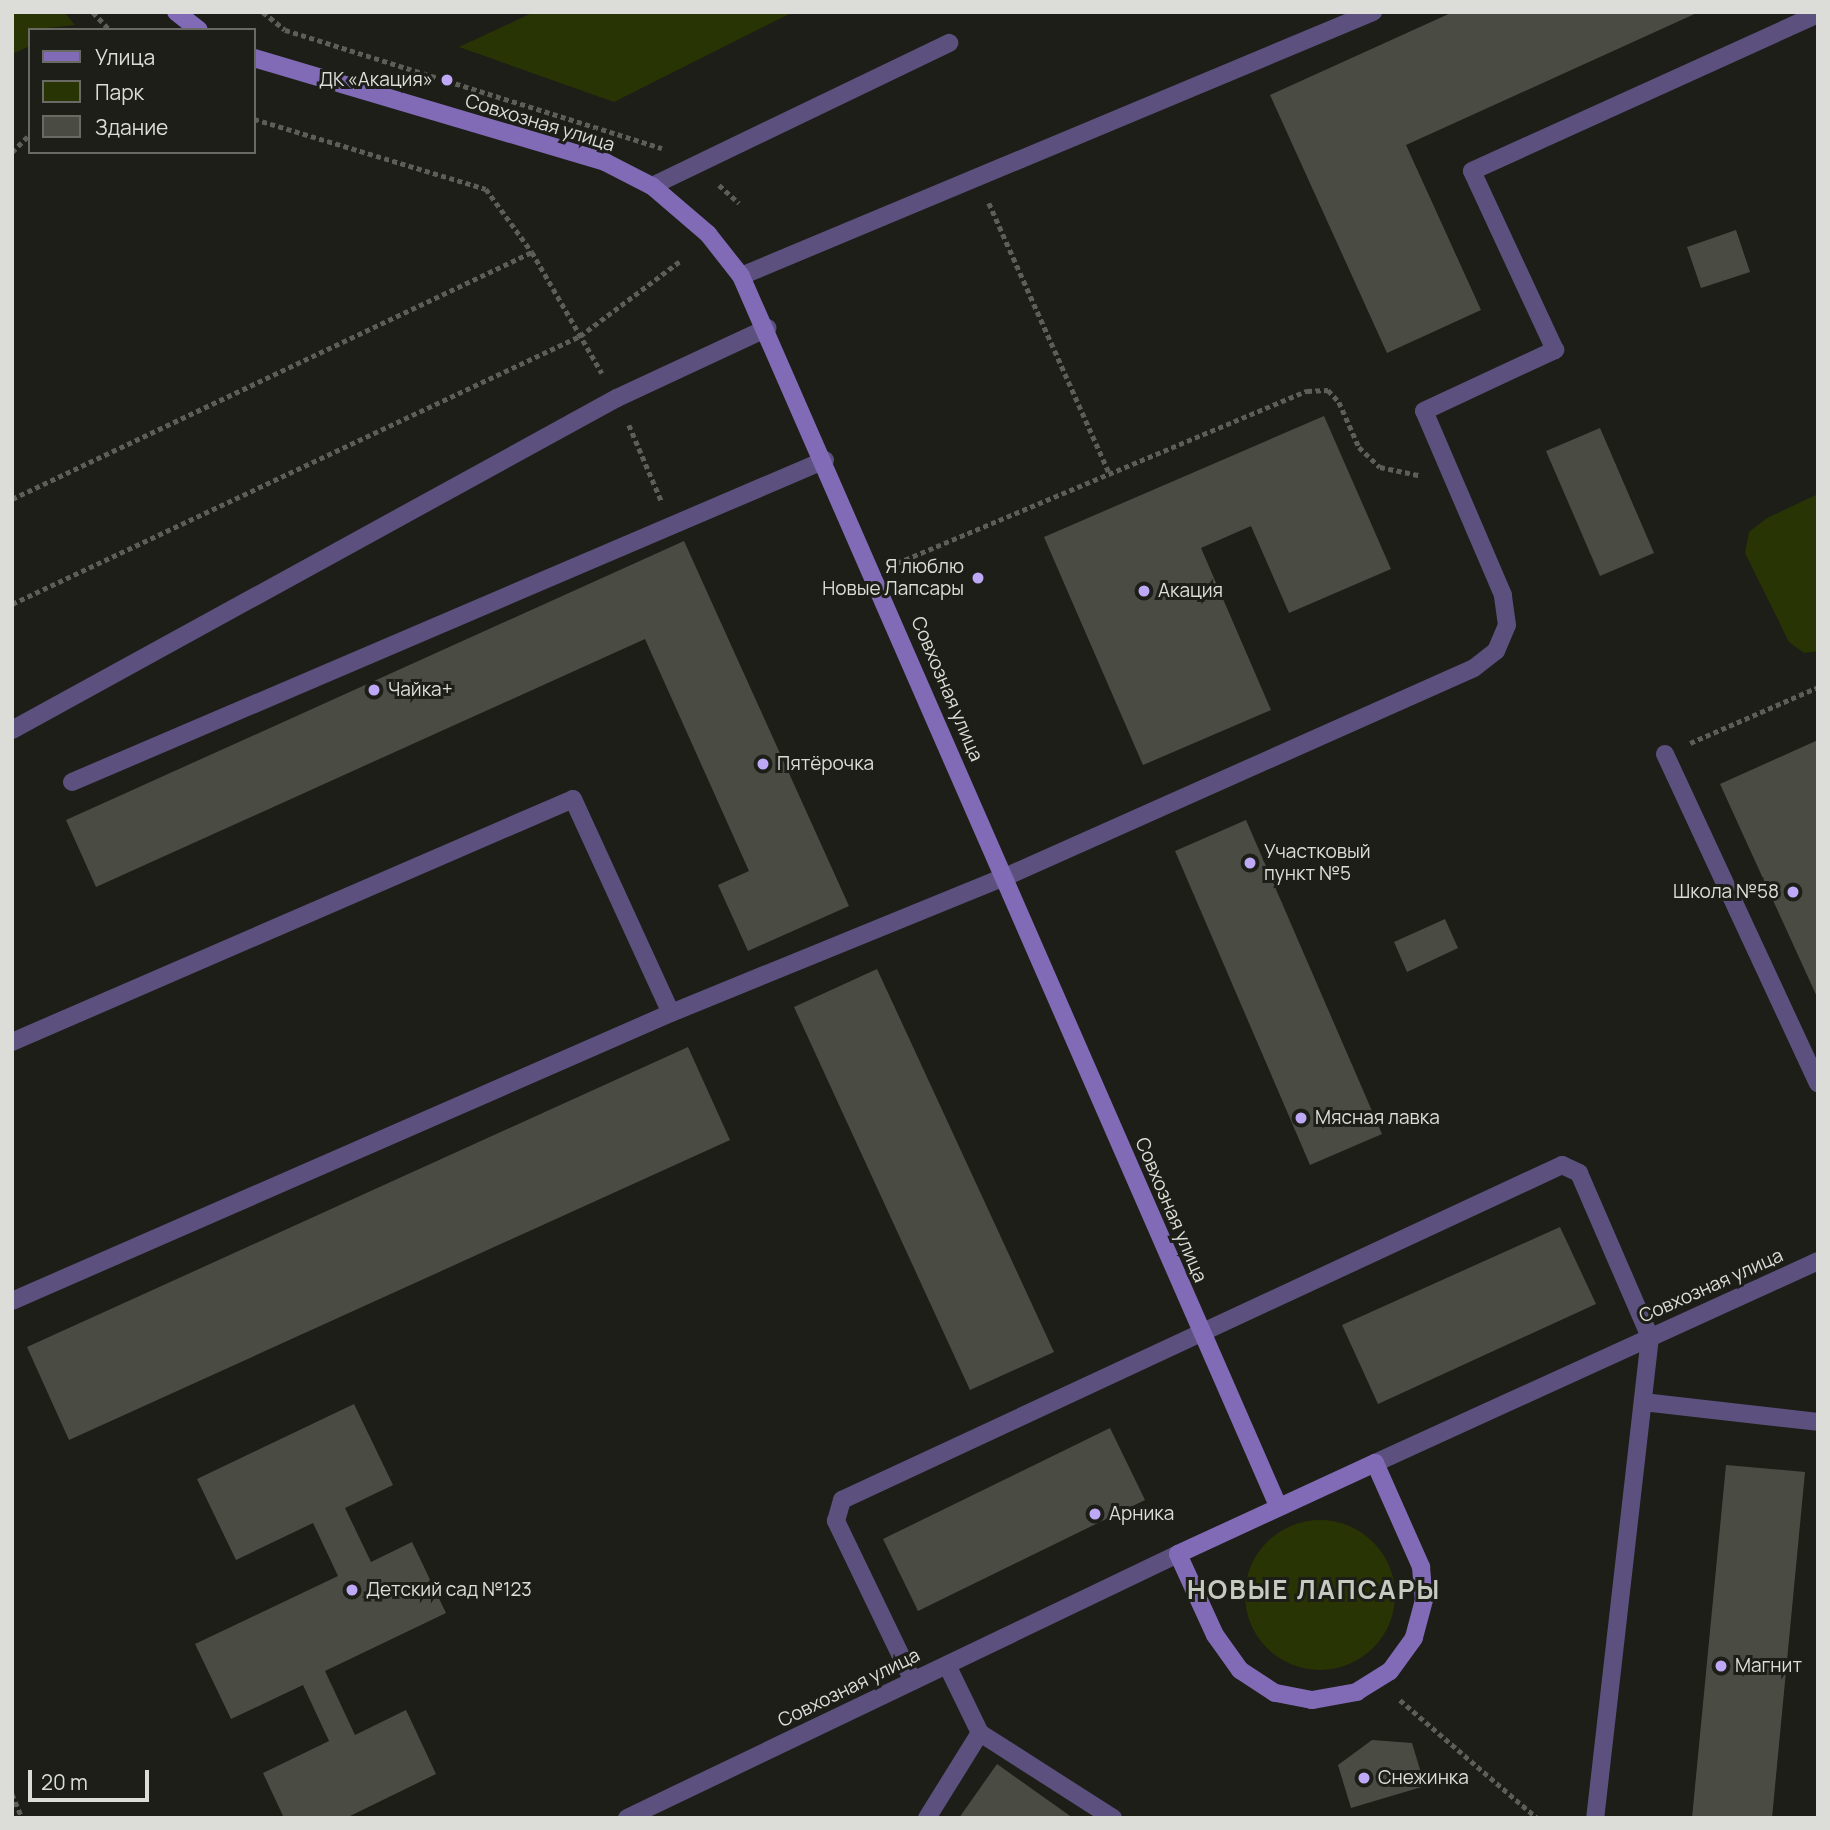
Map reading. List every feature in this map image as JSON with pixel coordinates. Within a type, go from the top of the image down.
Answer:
[{"type":"street","points":[[176,12],[196,28]]},
{"type":"street","points":[[741,276],[979,180],[1373,12]]},
{"type":"street","points":[[12,1301],[671,1013],[1005,877],[1474,668],[1496,650],[1507,625],[1503,595],[1424,411],[1555,350],[1472,171],[1818,13]]},
{"type":"street","points":[[652,186],[949,43]]},
{"type":"street","name":"Совхозная улица","points":[[256,59],[605,162],[652,186],[708,234],[741,276],[825,460],[1278,1506]]},
{"type":"street","points":[[12,730],[617,398],[767,328]]},
{"type":"street","points":[[72,782],[825,460]]},
{"type":"street","points":[[1665,754],[1818,1083]]},
{"type":"street","points":[[12,1042],[573,799],[671,1013]]},
{"type":"street","points":[[913,1681],[836,1521],[842,1500],[1562,1164],[1579,1173],[1650,1337],[1595,1818]]},
{"type":"street","name":"Совхозная улица","points":[[627,1818],[1278,1506],[1818,1261]]},
{"type":"street","points":[[1643,1402],[1818,1422]]},
{"type":"street","points":[[1178,1554],[1215,1635],[1240,1670],[1275,1693],[1312,1700],[1357,1692],[1377,1679],[1414,1639],[1424,1600],[1414,1548],[1375,1463]]},
{"type":"street","points":[[947,1665],[981,1733],[1113,1818]]},
{"type":"street","points":[[927,1818],[981,1733]]},
{"type":"path","points":[[93,12],[108,28]]},
{"type":"path","points":[[256,120],[486,189],[532,252],[617,398],[673,527]]},
{"type":"path","points":[[12,152],[28,136]]},
{"type":"path","points":[[979,180],[1110,475]]},
{"type":"path","points":[[12,499],[532,252]]},
{"type":"path","points":[[12,604],[580,336],[680,261]]},
{"type":"path","points":[[873,573],[1307,391],[1328,390],[1359,447],[1380,467],[1455,483]]},
{"type":"path","points":[[1665,754],[1818,687]]},
{"type":"path","points":[[1377,1679],[1538,1818]]},
{"type":"path","points":[[12,1794],[22,1818]]},
{"type":"green space","points":[[12,12],[64,12],[75,25],[28,28],[28,47],[12,54]]},
{"type":"green space","points":[[534,12],[793,12],[614,102],[459,47]]},
{"type":"green space","points":[[1818,494],[1818,651],[1804,653],[1789,642],[1745,553],[1749,532],[1767,518]]},
{"type":"green space","points":[[1320,1520],[1349,1525],[1373,1542],[1390,1566],[1395,1595],[1390,1624],[1373,1648],[1349,1665],[1320,1670],[1291,1665],[1267,1648],[1250,1624],[1245,1595],[1250,1566],[1267,1542],[1291,1525]]},
{"type":"building","points":[[1453,12],[1699,12],[1406,145],[1481,310],[1387,353],[1270,95]]},
{"type":"building","points":[[1736,230],[1750,272],[1701,288],[1687,247]]},
{"type":"building","name":"Акация","points":[[1324,416],[1391,569],[1289,613],[1251,526],[1201,548],[1271,710],[1143,765],[1044,537]]},
{"type":"building","points":[[1600,428],[1654,553],[1600,576],[1546,451]]},
{"type":"building","points":[[684,541],[849,906],[748,951],[718,885],[749,871],[645,639],[96,887],[66,820]]},
{"type":"building","name":"Школа №58","points":[[1818,740],[1818,999],[1720,784]]},
{"type":"building","points":[[1246,820],[1382,1134],[1310,1165],[1175,851]]},
{"type":"building","points":[[1445,919],[1458,948],[1407,972],[1394,942]]},
{"type":"building","points":[[877,969],[1054,1352],[970,1390],[794,1007]]},
{"type":"building","points":[[688,1047],[730,1140],[69,1440],[27,1347]]},
{"type":"building","points":[[1560,1227],[1596,1304],[1378,1404],[1342,1325]]},
{"type":"building","points":[[354,1404],[393,1485],[345,1508],[371,1562],[412,1542],[446,1613],[325,1671],[355,1735],[406,1710],[436,1774],[346,1818],[284,1818],[263,1773],[329,1741],[303,1685],[231,1719],[195,1644],[338,1576],[313,1523],[236,1560],[197,1479]]},
{"type":"building","points":[[1110,1428],[1145,1500],[918,1611],[883,1539]]},
{"type":"building","points":[[1726,1465],[1805,1472],[1772,1818],[1692,1818]]},
{"type":"building","points":[[1372,1740],[1412,1743],[1425,1786],[1351,1808],[1338,1765]]},
{"type":"building","points":[[997,1764],[1073,1818],[959,1818]]},
{"type":"place","name":"ДК «Акация»","points":[[447,80]]},
{"type":"place","name":"Я люблю Новые Лапсары","points":[[978,578]]},
{"type":"place","name":"Акация","points":[[1144,591]]},
{"type":"place","name":"Чайка+","points":[[374,690]]},
{"type":"place","name":"Пятёрочка","points":[[763,764]]},
{"type":"place","name":"Участковый пункт №5","points":[[1250,863]]},
{"type":"place","name":"Школа №58","points":[[1793,892]]},
{"type":"place","name":"Мясная лавка","points":[[1301,1118]]},
{"type":"place","name":"Арника","points":[[1095,1514]]},
{"type":"place","name":"Детский сад №123","points":[[352,1590]]},
{"type":"place","name":"Магнит","points":[[1721,1666]]},
{"type":"place","name":"Снежинка","points":[[1364,1778]]},
{"type":"district","name":"НОВЫЕ ЛАПСАРЫ","points":[[1314,1590]]}]
